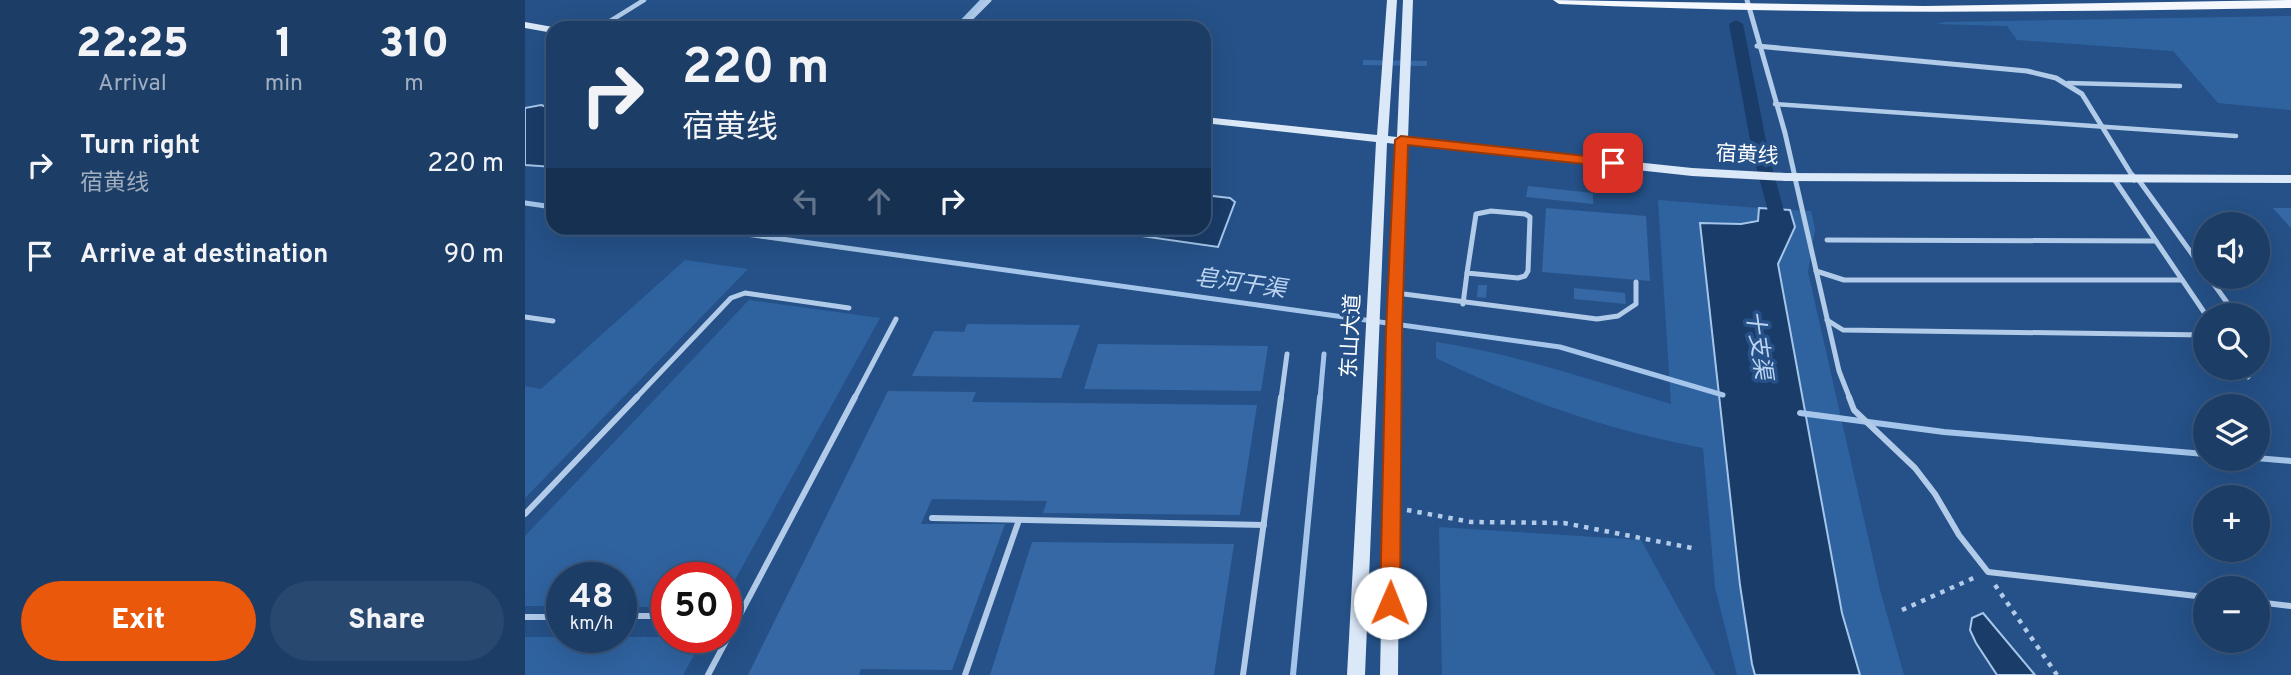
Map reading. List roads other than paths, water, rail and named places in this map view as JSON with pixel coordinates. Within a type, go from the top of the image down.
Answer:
[{"type":"main road","name":"东山大道","points":[[1356,675],[1382,138],[1392,0]]},
{"type":"main road","name":"东山大道","points":[[1389,675],[1395,324],[1408,0]]},
{"type":"main road","points":[[1559,0],[1942,9],[2291,4]]},
{"type":"main road","points":[[525,25],[546,29]]},
{"type":"main road","name":"宿黄线","points":[[1211,121],[1692,172],[1790,177],[2289,181]]},
{"type":"street","points":[[968,21],[989,0]]},
{"type":"street","points":[[1747,4],[1757,46],[1791,152],[1790,177]]},
{"type":"street","points":[[1757,46],[2027,71],[2068,83],[2082,94],[2136,179]]},
{"type":"lane","points":[[610,21],[645,0]]},
{"type":"lane","points":[[2068,83],[2180,86]]},
{"type":"lane","points":[[1775,104],[2236,136]]},
{"type":"lane","points":[[1790,177],[1843,386],[1855,412],[1915,468],[1959,535],[1988,572],[2193,596]]},
{"type":"lane","points":[[2114,179],[2198,303]]},
{"type":"lane","points":[[2136,179],[2193,256]]},
{"type":"lane","points":[[1463,304],[1467,272],[1476,214],[1491,211],[1525,214],[1529,217],[1528,271],[1525,276],[1518,278],[1467,272]]},
{"type":"lane","points":[[1827,240],[2156,241]]},
{"type":"lane","points":[[1816,271],[1844,280],[2182,280]]},
{"type":"lane","points":[[1396,293],[1463,304],[1597,319],[1616,318],[1636,304],[1636,282]]},
{"type":"lane","points":[[525,514],[731,298],[745,293],[849,308]]},
{"type":"lane","points":[[525,317],[553,321]]},
{"type":"lane","points":[[742,610],[896,319]]},
{"type":"lane","points":[[1827,320],[1843,330],[2193,335]]},
{"type":"lane","points":[[1243,675],[1287,354]]},
{"type":"lane","points":[[932,518],[1264,524]]},
{"type":"lane","points":[[965,675],[1019,520]]},
{"type":"lane","points":[[2270,604],[2291,606]]},
{"type":"lane","points":[[525,617],[546,617]]},
{"type":"lane","points":[[708,675],[720,653]]},
{"type":"water","points":[[546,107],[546,166],[525,165],[525,108]]},
{"type":"water","points":[[1211,196],[1230,198],[1235,202],[1218,247],[1135,235],[1211,235]]},
{"type":"water","points":[[1759,208],[1790,210],[1795,227],[1778,264],[1842,613],[1860,675],[1755,675],[1752,664],[1740,585],[1700,223],[1741,224],[1758,221]]},
{"type":"water","points":[[1983,613],[2035,675],[1997,675],[1970,630],[1972,618]]},
{"type":"waterway","points":[[963,21],[983,0]]},
{"type":"waterway","name":"十支渠","points":[[1736,24],[1760,151],[1777,215],[1770,231]]},
{"type":"waterway","name":"皂河干渠","points":[[525,203],[546,206]]},
{"type":"waterway","name":"皂河干渠","points":[[752,235],[1560,347],[1723,395]]},
{"type":"waterway","points":[[1320,399],[1324,354]]},
{"type":"waterway","points":[[1293,675],[1320,397]]},
{"type":"waterway","points":[[1800,413],[1944,432],[2193,453]]},
{"type":"waterway","points":[[2270,459],[2291,461]]}]
